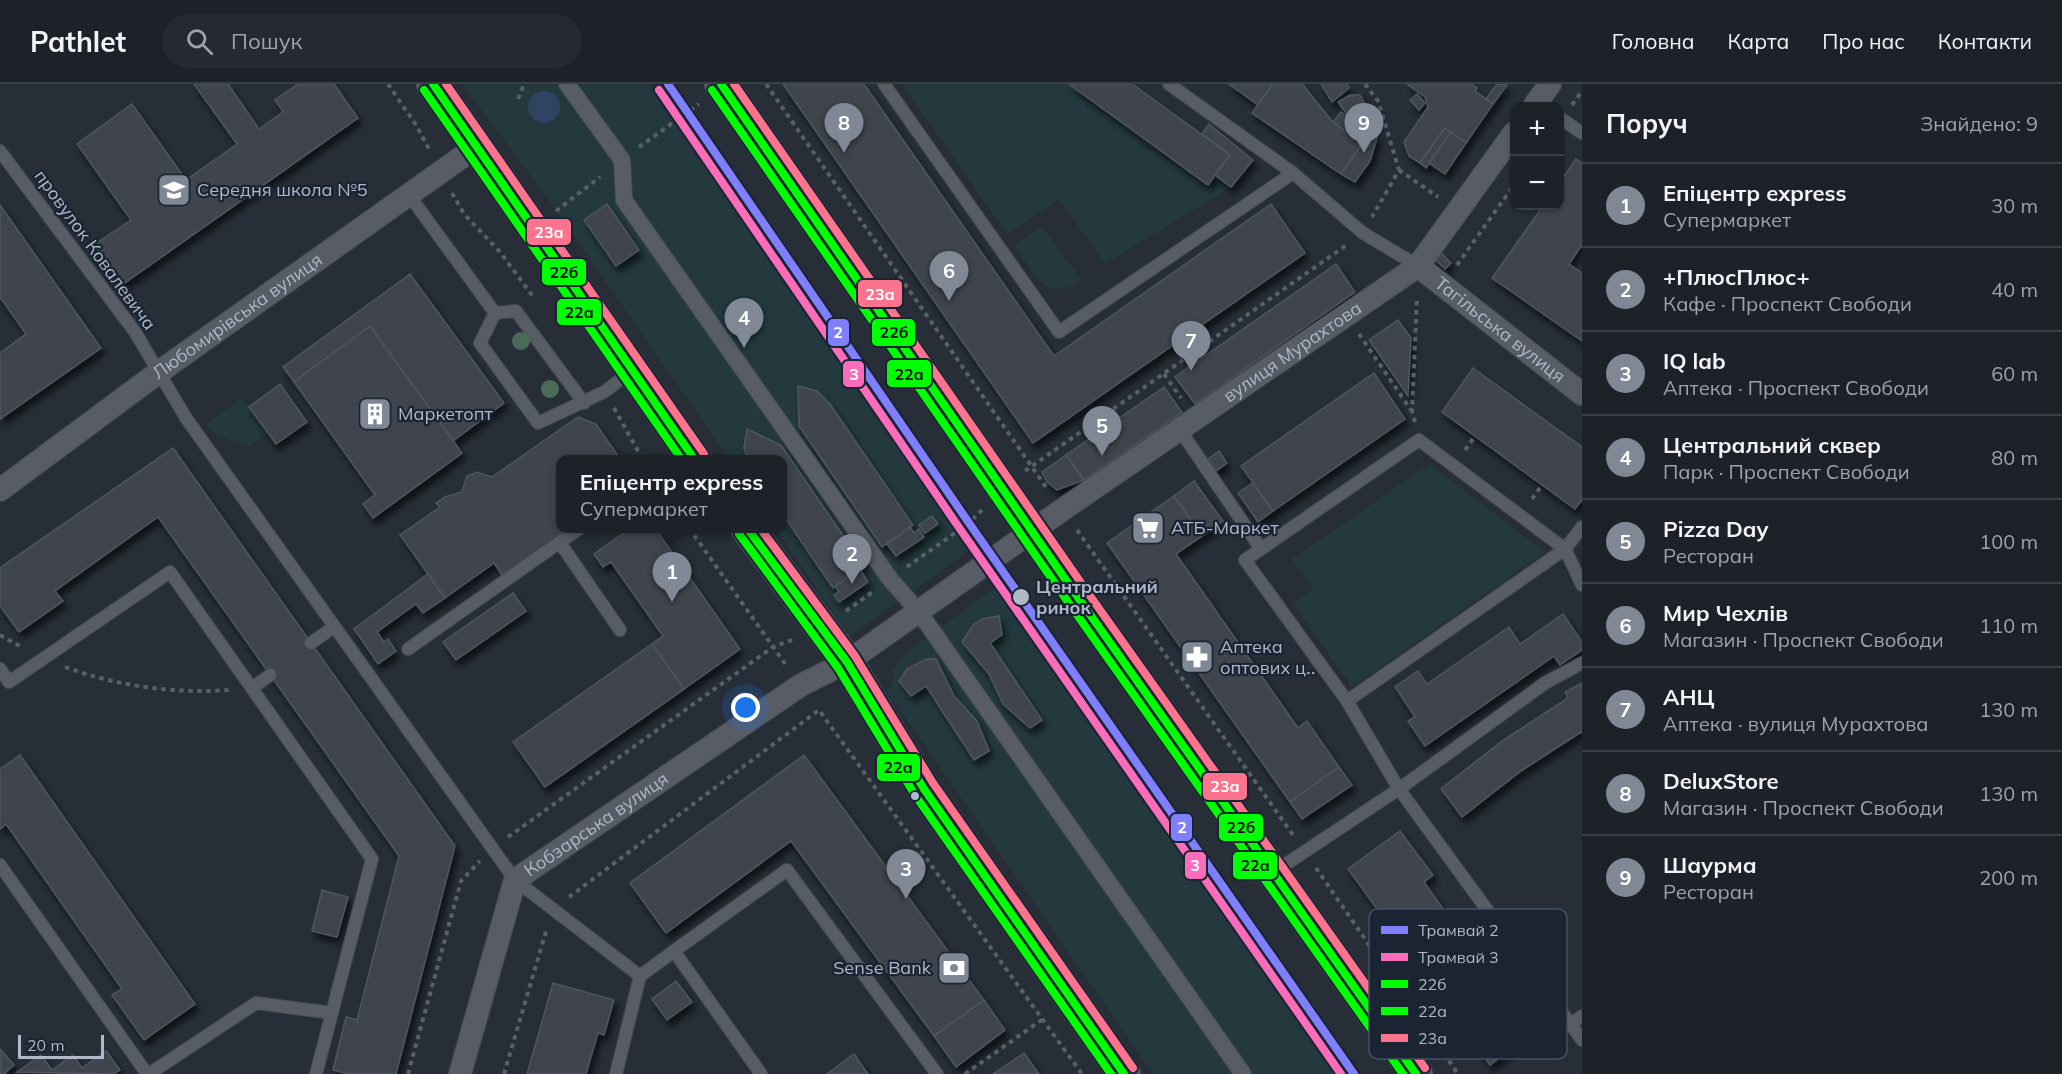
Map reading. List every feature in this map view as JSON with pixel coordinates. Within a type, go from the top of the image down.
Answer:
[{"type":"main road","points":[[433,84],[633,370],[687,455]]},
{"type":"main road","points":[[721,84],[1033,532],[1369,1007]]},
{"type":"main road","points":[[751,533],[847,662],[924,789],[1124,1074]]},
{"type":"main road","points":[[1405,1059],[1416,1074]]},
{"type":"street","points":[[567,84],[622,160],[624,200],[890,579],[919,612],[1243,1074]]},
{"type":"street","points":[[1540,102],[1550,84]]},
{"type":"street","name":"вулиця Мурахтова","points":[[919,612],[1062,510],[1418,266],[1510,140]]},
{"type":"street","name":"Любомирівська вулиця","points":[[0,490],[159,372],[476,147]]},
{"type":"street","name":"Тагільська вулиця","points":[[1418,266],[1582,394]]},
{"type":"street","name":"Кобзарська вулиця","points":[[460,1074],[515,880],[801,685],[847,662],[919,612]]},
{"type":"lane","points":[[884,84],[1059,332],[1293,173]]},
{"type":"lane","points":[[1169,84],[1293,173],[1363,234],[1418,266]]},
{"type":"lane","points":[[1564,121],[1582,133]]},
{"type":"lane","name":"провулок Ковалевича","points":[[0,151],[135,332],[186,418],[515,880],[640,976]]},
{"type":"lane","points":[[410,195],[495,314]]},
{"type":"lane","points":[[495,314],[516,311],[584,403]]},
{"type":"lane","points":[[495,314],[480,342],[538,423],[604,392],[633,370]]},
{"type":"lane","points":[[1180,430],[1261,549]]},
{"type":"lane","points":[[1487,909],[1399,789],[1347,702],[1245,560],[1419,440],[1565,549],[1582,585]]},
{"type":"lane","points":[[1347,702],[1565,549],[1582,528]]},
{"type":"lane","points":[[408,650],[573,533]]},
{"type":"lane","points":[[560,543],[620,630]]},
{"type":"lane","points":[[0,669],[5,685],[170,572],[372,859],[316,1074]]},
{"type":"lane","points":[[311,643],[334,627]]},
{"type":"lane","points":[[1274,872],[1399,789],[1545,683],[1582,663]]},
{"type":"lane","points":[[252,688],[270,675]]},
{"type":"lane","points":[[0,865],[148,1074],[256,1004],[332,1013]]},
{"type":"lane","points":[[616,1074],[640,976],[787,870],[937,1074]]},
{"type":"lane","points":[[674,951],[761,1074]]},
{"type":"lane","points":[[1571,1024],[1582,1016]]},
{"type":"lane","points":[[1567,1019],[1582,1040]]},
{"type":"path","points":[[388,84],[416,125],[464,214],[500,252],[542,308]]},
{"type":"path","points":[[518,99],[524,84]]},
{"type":"path","points":[[766,84],[1030,466],[1369,945]]},
{"type":"path","points":[[1365,84],[1378,101],[1399,170],[1457,211]]},
{"type":"path","points":[[773,647],[822,628],[969,523],[1030,466],[1363,234],[1399,170]]},
{"type":"path","points":[[1443,285],[1510,192]]},
{"type":"path","points":[[1418,266],[1412,411],[1419,440]]},
{"type":"path","points":[[1347,316],[1412,411]]},
{"type":"path","points":[[604,392],[641,455]]},
{"type":"path","points":[[693,533],[819,710]]},
{"type":"path","points":[[0,635],[42,659],[94,677],[146,687],[201,692],[252,688]]},
{"type":"path","points":[[965,1074],[1042,1019]]},
{"type":"path","points":[[1448,1059],[1458,1074]]},
{"type":"green space","points":[[462,84],[648,84],[792,289],[979,544],[849,636],[779,533],[787,533],[787,455],[726,455],[546,196]]},
{"type":"green space","points":[[902,84],[1069,84],[1208,185],[1215,175],[1231,187],[1105,264],[1059,199],[1007,234]]},
{"type":"green space","points":[[1042,226],[1082,281],[1058,289],[1049,287],[1034,275],[1014,245]]},
{"type":"green space","points":[[242,398],[268,433],[249,447],[214,434],[206,424]]},
{"type":"green space","points":[[1430,464],[1545,552],[1352,687],[1293,604],[1313,589],[1292,559]]},
{"type":"green space","points":[[999,585],[1337,1074],[1153,1074],[886,690],[893,685],[893,671],[902,655]]},
{"type":"water","points":[[544,91],[555,96],[560,107],[555,118],[544,123],[533,118],[528,107],[533,96]]},
{"type":"building","points":[[194,84],[228,84],[259,129],[283,112],[275,100],[298,84],[334,84],[358,118],[122,285],[94,245],[131,220],[77,144],[132,104],[186,180],[237,144]]},
{"type":"building","points":[[783,84],[864,84],[1054,356],[1271,204],[1305,253],[1033,443]]},
{"type":"building","points":[[1069,84],[1132,84],[1230,155],[1208,185]]},
{"type":"building","points":[[1229,84],[1273,84],[1258,105]]},
{"type":"building","points":[[1273,84],[1302,84],[1333,122],[1362,144],[1341,174],[1252,113]]},
{"type":"building","points":[[1321,84],[1347,84],[1349,88],[1332,102]]},
{"type":"building","points":[[1407,84],[1471,84],[1477,88],[1475,91],[1493,104],[1466,143],[1445,128],[1420,163],[1409,156],[1404,142],[1428,107],[1425,97]]},
{"type":"building","points":[[1497,84],[1507,85],[1493,104],[1486,99]]},
{"type":"building","points":[[1417,94],[1425,103],[1419,110],[1410,100]]},
{"type":"building","points":[[1350,95],[1360,95],[1368,110],[1351,120],[1338,102]]},
{"type":"building","points":[[1341,112],[1377,138],[1370,161],[1355,182],[1341,174],[1362,144],[1333,122]]},
{"type":"building","points":[[1209,124],[1253,160],[1231,187],[1215,175],[1230,155],[1202,134]]},
{"type":"building","points":[[1445,128],[1451,132],[1426,168],[1420,163]]},
{"type":"building","points":[[1451,132],[1466,143],[1445,174],[1429,163]]},
{"type":"building","points":[[1576,159],[1582,163],[1582,245],[1569,264],[1582,273],[1582,341],[1492,278],[1540,210],[1564,210],[1564,176]]},
{"type":"building","points":[[607,204],[639,250],[616,266],[584,220]]},
{"type":"building","points":[[0,205],[101,348],[0,419],[0,353],[26,334],[0,297]]},
{"type":"building","points":[[1441,253],[1451,263],[1445,269],[1435,259]]},
{"type":"building","points":[[1336,264],[1355,292],[1195,404],[1175,377]]},
{"type":"building","points":[[410,274],[504,403],[453,441],[370,326],[294,382],[283,367]]},
{"type":"building","points":[[1398,320],[1411,338],[1408,396],[1369,340]]},
{"type":"building","name":"Маркетопт","points":[[370,326],[462,453],[373,518],[363,504],[375,495],[294,382]]},
{"type":"building","points":[[1473,368],[1582,447],[1582,500],[1575,509],[1442,412]]},
{"type":"building","points":[[1374,373],[1405,419],[1273,511],[1241,466]]},
{"type":"building","points":[[280,384],[307,422],[276,444],[249,407]]},
{"type":"building","points":[[798,386],[817,391],[830,404],[913,525],[882,547],[799,426]]},
{"type":"building","points":[[1164,387],[1182,412],[1084,480],[1066,455]]},
{"type":"building","points":[[578,417],[596,424],[618,455],[556,455],[556,533],[563,533],[502,575],[494,563],[445,598],[400,535],[440,507],[436,503],[445,497],[462,492],[467,476],[477,472],[492,477]]},
{"type":"building","points":[[747,429],[781,445],[864,566],[833,588],[787,521],[787,455],[746,455],[744,448]]},
{"type":"building","points":[[173,448],[455,846],[396,1074],[349,1074],[333,1070],[346,1017],[357,1020],[399,856],[158,517],[55,591],[63,601],[19,632],[0,606],[0,568]]},
{"type":"building","points":[[1219,451],[1227,463],[1216,471],[1208,459]]},
{"type":"building","points":[[1066,455],[1084,480],[1057,490],[1047,482],[1042,472]]},
{"type":"building","points":[[1194,481],[1223,521],[1202,536],[1174,496]]},
{"type":"building","points":[[1253,483],[1273,511],[1258,522],[1238,493]]},
{"type":"building","points":[[1174,496],[1202,536],[1176,554],[1298,728],[1307,721],[1339,767],[1290,802],[1107,543]]},
{"type":"building","points":[[932,516],[938,524],[925,533],[919,525]]},
{"type":"building","points":[[910,527],[914,533],[919,529],[924,537],[896,556],[887,544]]},
{"type":"building","points":[[624,533],[659,533],[740,649],[684,689],[652,644],[663,636],[611,562],[603,567],[594,554]]},
{"type":"building","points":[[860,569],[868,582],[839,602],[834,595],[839,592],[835,586]]},
{"type":"building","points":[[428,574],[445,598],[423,613],[416,604],[377,632],[384,642],[388,639],[396,651],[378,664],[354,629]]},
{"type":"building","points":[[513,593],[526,611],[456,660],[443,642]]},
{"type":"building","points":[[1563,614],[1582,642],[1582,650],[1560,665],[1554,656],[1425,746],[1408,721],[1415,717],[1395,687],[1418,671],[1427,684],[1509,627],[1520,644]]},
{"type":"building","points":[[999,616],[1002,635],[990,643],[1042,720],[1030,728],[1003,704],[989,674],[962,642],[974,624],[983,619]]},
{"type":"building","points":[[652,644],[684,689],[545,787],[513,742]]},
{"type":"building","points":[[926,659],[936,659],[954,696],[977,721],[989,751],[974,760],[926,686],[911,696],[899,681],[907,669]]},
{"type":"building","points":[[1582,683],[1582,733],[1521,771],[1462,817],[1441,789],[1502,741],[1568,698],[1565,692]]},
{"type":"building","points":[[20,755],[195,1004],[144,1040],[112,995],[122,989],[6,824],[0,829],[0,769]]},
{"type":"building","points":[[804,755],[984,1000],[934,1036],[791,841],[666,933],[630,883]]},
{"type":"building","points":[[1339,767],[1352,785],[1302,819],[1290,802]]},
{"type":"building","points":[[1400,831],[1433,875],[1424,882],[1443,909],[1377,909],[1348,869]]},
{"type":"building","points":[[322,890],[348,897],[337,937],[312,931]]},
{"type":"building","points":[[676,981],[692,1002],[667,1020],[652,999]]},
{"type":"building","points":[[553,983],[614,1000],[604,1035],[598,1033],[586,1074],[527,1074]]},
{"type":"building","points":[[984,1000],[1005,1030],[956,1067],[934,1036]]},
{"type":"building","points":[[0,1049],[14,1065],[4,1074],[0,1074]]},
{"type":"building","points":[[106,1051],[120,1070],[113,1074],[17,1072],[41,1055],[52,1070],[73,1055],[82,1068]]},
{"type":"building","points":[[1024,1053],[1039,1074],[993,1074]]},
{"type":"building","points":[[854,1054],[868,1074],[827,1074]]},
{"type":"building","points":[[1486,1059],[1498,1059],[1490,1065]]},
{"type":"tram line","name":"2","points":[[668,84],[969,523],[1354,1074]]},
{"type":"tram line","name":"3","points":[[659,90],[960,529],[1341,1074]]},
{"type":"transit line","name":"22б","points":[[433,84],[692,455]]},
{"type":"transit line","name":"23а","points":[[446,84],[704,454]]},
{"type":"transit line","name":"22б","points":[[721,84],[1084,606],[1369,1008]]},
{"type":"transit line","name":"23а","points":[[734,84],[1093,600],[1369,989]]},
{"type":"transit line","name":"22a","points":[[424,90],[679,455]]},
{"type":"transit line","name":"22a","points":[[712,90],[1075,612],[1369,1026]]},
{"type":"transit line","name":"22б","points":[[751,533],[847,662],[924,789],[1124,1074]]},
{"type":"transit line","name":"23а","points":[[764,533],[855,656],[933,783],[1133,1068]]},
{"type":"transit line","name":"22a","points":[[739,534],[838,668],[915,795],[1111,1074]]},
{"type":"transit line","name":"22a","points":[[1392,1059],[1403,1074]]},
{"type":"transit line","name":"22б","points":[[1405,1059],[1416,1074]]},
{"type":"transit line","name":"23а","points":[[1419,1059],[1425,1068]]},
{"type":"place","name":"DeluxStore","points":[[844,153]]},
{"type":"place","name":"Шаурма","points":[[1364,153]]},
{"type":"place","name":"Середня школа №5","points":[[174,190]]},
{"type":"place","name":"Мир Чехлів","points":[[949,301]]},
{"type":"place","name":"Центральний сквер","points":[[744,348]]},
{"type":"place","name":"АНЦ","points":[[1191,371]]},
{"type":"place","name":"Маркетопт","points":[[375,414]]},
{"type":"place","name":"Pizza Day","points":[[1102,456]]},
{"type":"place","name":"АТБ-Маркет","points":[[1148,528]]},
{"type":"place","name":"+ПлюсПлюс+","points":[[852,584]]},
{"type":"place","name":"Центральний ринок","points":[[1021,597]]},
{"type":"place","name":"Епіцентр express","points":[[672,602]]},
{"type":"place","name":"Аптека оптових ц‥","points":[[1197,657]]},
{"type":"place","name":"IQ lab","points":[[906,899]]},
{"type":"place","name":"Sense Bank","points":[[954,968]]}]
